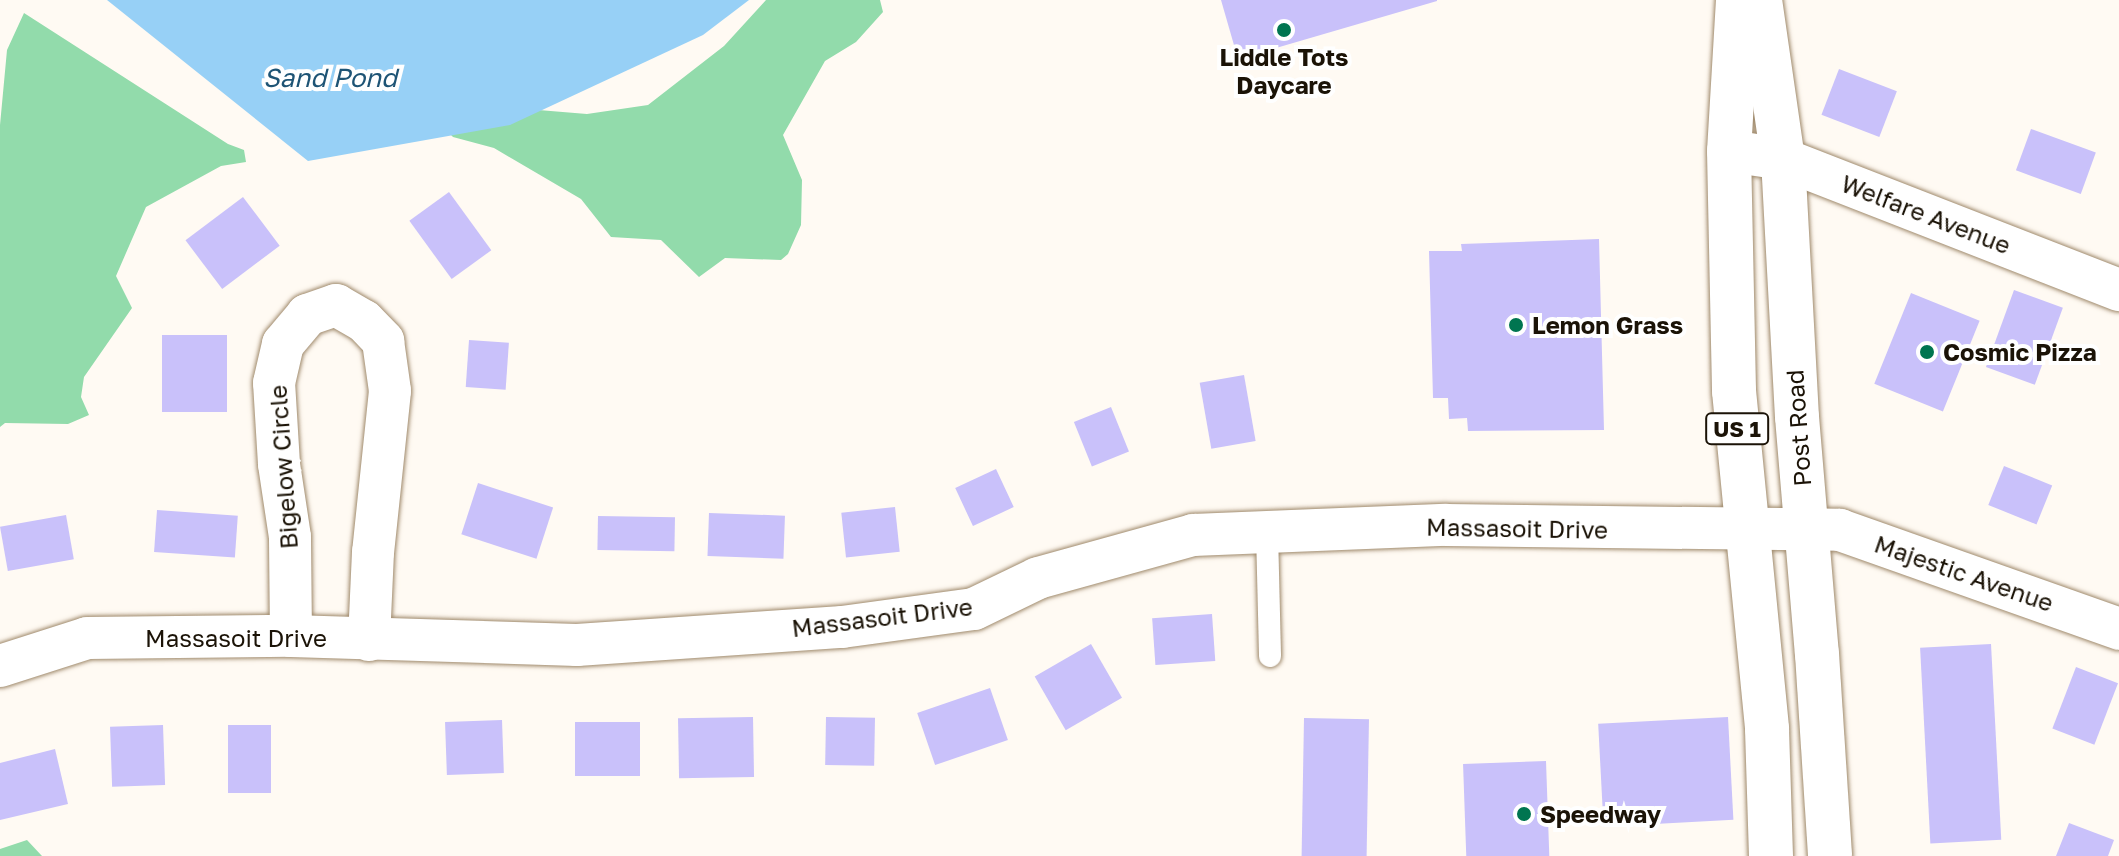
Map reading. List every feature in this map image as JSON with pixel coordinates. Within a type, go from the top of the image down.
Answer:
[{"type":"main road","name":"US 1","points":[[1738,0],[1729,151],[1734,391],[1767,729],[1771,856]]},
{"type":"main road","name":"Post Road","points":[[1760,0],[1783,159],[1830,856]]},
{"type":"street","name":"Welfare Avenue","points":[[1729,151],[1783,159],[2119,290]]},
{"type":"street","name":"Bigelow Circle","points":[[291,636],[290,537],[279,464],[274,383],[283,344],[307,315],[336,305],[364,321],[383,341],[390,391],[373,552],[369,640]]},
{"type":"street","name":"Massasoit Drive","points":[[0,666],[87,638],[291,636],[577,645],[842,627],[974,609],[1038,578],[1193,535],[1446,525],[1806,528]]},
{"type":"street","name":"Majestic Avenue","points":[[1806,528],[1840,530],[2119,629]]},
{"type":"lane","points":[[1267,532],[1270,656]]},
{"type":"green space","points":[[766,0],[880,0],[883,12],[856,42],[825,61],[783,135],[802,180],[801,225],[788,254],[781,260],[725,258],[699,277],[661,240],[611,237],[581,199],[494,148],[453,137],[430,114],[454,103],[587,114],[648,105],[724,46]]},
{"type":"green space","points":[[24,13],[228,144],[244,150],[246,162],[221,166],[146,207],[116,276],[132,308],[84,377],[81,397],[89,415],[68,424],[5,423],[0,427],[0,125],[7,50]]},
{"type":"green space","points":[[27,840],[42,856],[0,856],[0,849]]},
{"type":"water","name":"Sand Pond","points":[[107,0],[749,0],[703,35],[510,125],[308,161]]},
{"type":"building","name":"Liddle Tots Daycare","points":[[1221,0],[1437,0],[1437,1],[1238,59]]},
{"type":"building","points":[[1839,69],[1897,91],[1879,137],[1821,115]]},
{"type":"building","points":[[2031,129],[2096,153],[2081,194],[2016,170]]},
{"type":"building","points":[[449,192],[491,250],[452,279],[409,221]]},
{"type":"building","points":[[243,197],[280,246],[222,289],[185,240]]},
{"type":"building","name":"Lemon Grass","points":[[1599,239],[1604,430],[1468,431],[1467,418],[1449,419],[1448,398],[1433,398],[1429,251],[1462,251],[1461,244]]},
{"type":"building","points":[[2014,290],[2063,308],[2035,385],[1986,367]]},
{"type":"building","name":"Cosmic Pizza","points":[[1911,293],[1980,321],[1943,412],[1874,384]]},
{"type":"building","points":[[162,335],[227,335],[227,412],[162,412]]},
{"type":"building","points":[[469,340],[509,343],[506,390],[466,387]]},
{"type":"building","points":[[1244,375],[1256,441],[1211,449],[1200,383]]},
{"type":"building","points":[[1111,407],[1129,452],[1092,466],[1074,422]]},
{"type":"building","points":[[2004,466],[2052,485],[2036,524],[1988,505]]},
{"type":"building","points":[[996,469],[1014,507],[973,526],[955,488]]},
{"type":"building","points":[[478,483],[553,507],[536,559],[461,534]]},
{"type":"building","points":[[895,507],[900,552],[846,557],[841,513]]},
{"type":"building","points":[[157,510],[238,516],[235,558],[154,552]]},
{"type":"building","points":[[709,513],[785,516],[783,559],[707,556]]},
{"type":"building","points":[[66,515],[74,559],[8,571],[0,527]]},
{"type":"building","points":[[598,516],[675,517],[674,551],[597,550]]},
{"type":"building","points":[[1212,614],[1215,661],[1155,665],[1152,618]]},
{"type":"building","points":[[1091,644],[1122,698],[1066,730],[1035,676]]},
{"type":"building","points":[[1991,644],[2001,840],[1930,843],[1920,648]]},
{"type":"building","points":[[2076,667],[2118,683],[2094,745],[2052,729]]},
{"type":"building","points":[[990,688],[1008,740],[935,765],[917,713]]},
{"type":"building","points":[[753,717],[754,777],[679,778],[678,718]]},
{"type":"building","points":[[826,717],[875,718],[874,766],[825,765]]},
{"type":"building","points":[[1728,717],[1733,820],[1604,827],[1598,724]]},
{"type":"building","points":[[1304,718],[1369,719],[1367,856],[1302,856]]},
{"type":"building","points":[[502,720],[504,773],[447,775],[445,722]]},
{"type":"building","points":[[575,722],[640,722],[640,776],[575,776]]},
{"type":"building","points":[[163,725],[165,785],[112,787],[110,727]]},
{"type":"building","points":[[228,725],[271,725],[271,793],[228,793]]},
{"type":"building","points":[[55,749],[68,804],[0,820],[0,763]]},
{"type":"building","points":[[1546,761],[1549,856],[1466,856],[1463,764]]},
{"type":"building","points":[[2069,823],[2114,840],[2108,856],[2056,856]]},
{"type":"place","name":"Liddle Tots Daycare","points":[[1284,30]]},
{"type":"place","name":"Lemon Grass","points":[[1516,325]]},
{"type":"place","name":"Cosmic Pizza","points":[[1927,352]]},
{"type":"place","name":"Speedway","points":[[1524,814]]}]
